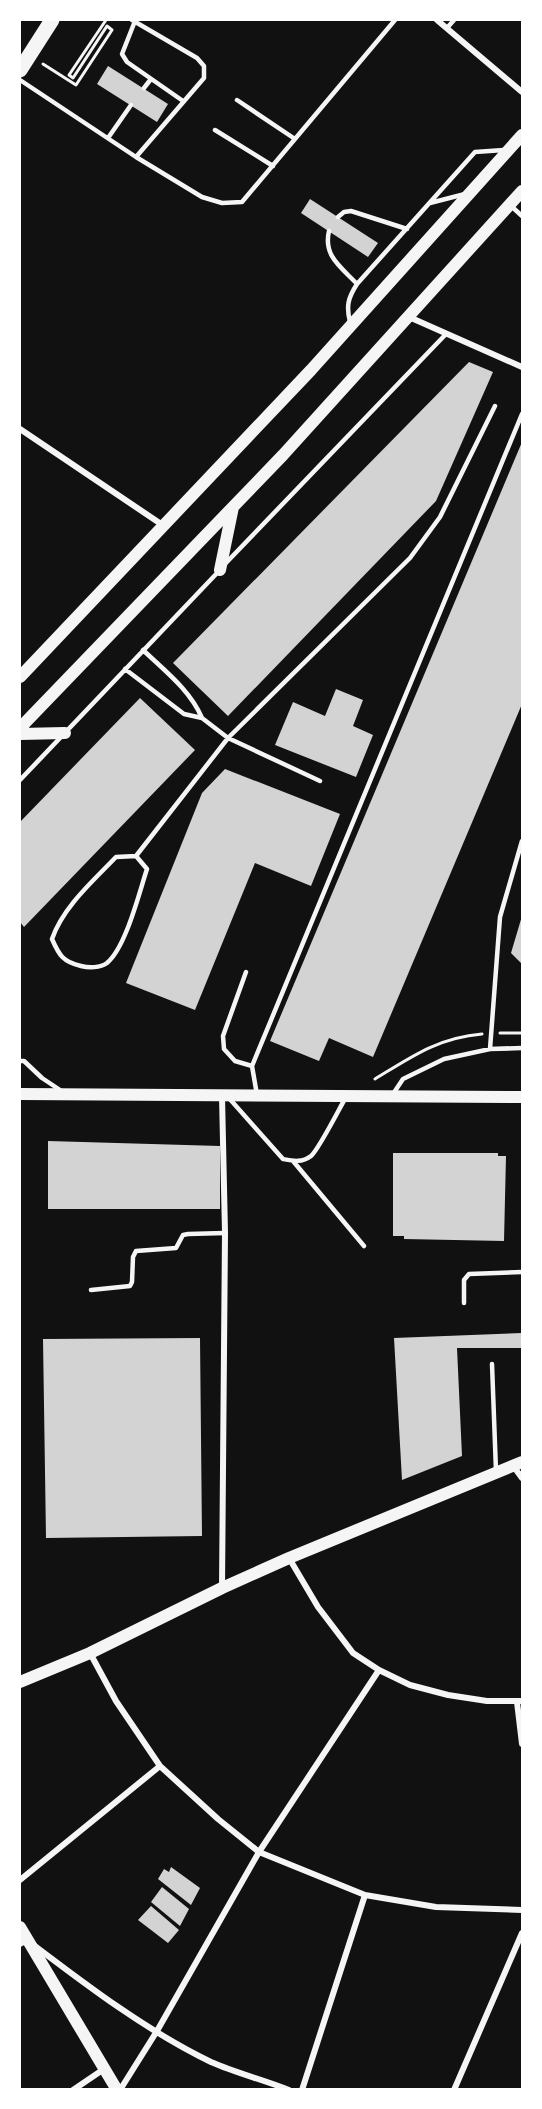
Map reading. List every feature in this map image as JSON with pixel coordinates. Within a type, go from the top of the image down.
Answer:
[{"type":"main road","points":[[20,70],[52,20]]},
{"type":"main road","points":[[20,675],[164,526],[351,326],[522,135]]},
{"type":"main road","points":[[20,728],[233,507],[522,191]]},
{"type":"main road","points":[[220,570],[233,507]]},
{"type":"main road","points":[[20,735],[65,733]]},
{"type":"main road","points":[[20,1094],[522,1097]]},
{"type":"main road","points":[[20,1682],[90,1653],[289,1558],[518,1465]]},
{"type":"main road","points":[[20,1927],[23,1942],[119,2090]]},
{"type":"street","points":[[437,20],[522,92]]},
{"type":"street","points":[[409,317],[522,367]]},
{"type":"street","points":[[20,429],[164,526]]},
{"type":"street","points":[[222,1588],[224,1095]]},
{"type":"street","points":[[518,1465],[522,1478]]},
{"type":"street","points":[[289,1558],[318,1607],[353,1653],[379,1670],[410,1685],[448,1695],[487,1701],[520,1701],[522,1744]]},
{"type":"street","points":[[90,1653],[116,1701],[160,1766],[218,1819],[259,1852],[364,1895],[436,1907],[522,1910]]},
{"type":"street","points":[[119,2090],[157,2031],[259,1852],[379,1670]]},
{"type":"street","points":[[20,1880],[160,1766]]},
{"type":"street","points":[[302,2090],[364,1895]]},
{"type":"street","points":[[454,2090],[522,1933]]},
{"type":"street","points":[[23,1942],[157,2031],[212,2062],[289,2090]]},
{"type":"street","points":[[73,2090],[104,2069]]},
{"type":"lane","points":[[136,157],[204,78],[204,66],[197,58],[134,20],[122,54],[128,62],[183,101]]},
{"type":"lane","points":[[20,80],[136,157],[202,197],[222,203],[242,202],[395,20]]},
{"type":"lane","points":[[447,28],[454,20]]},
{"type":"lane","points":[[144,88],[151,79]]},
{"type":"lane","points":[[237,100],[295,139]]},
{"type":"lane","points":[[108,138],[131,105]]},
{"type":"lane","points":[[215,130],[273,166]]},
{"type":"lane","points":[[351,326],[347,300],[357,284],[475,152],[510,150]]},
{"type":"lane","points":[[429,203],[471,193]]},
{"type":"lane","points":[[510,205],[522,216]]},
{"type":"lane","points":[[338,217],[344,212],[351,211],[407,229]]},
{"type":"lane","points":[[329,231],[326,243],[328,253],[357,284]]},
{"type":"lane","points":[[20,780],[446,334]]},
{"type":"lane","points":[[136,856],[147,869],[121,944],[107,963],[91,968],[75,965],[60,957],[52,939],[58,923],[89,886],[117,857],[136,856],[228,738],[410,558],[440,517],[495,406]]},
{"type":"lane","points":[[257,1095],[252,1066],[522,414]]},
{"type":"lane","points":[[143,650],[183,687],[195,702],[202,718]]},
{"type":"lane","points":[[125,669],[184,714],[202,718],[228,738],[320,781]]},
{"type":"lane","points":[[490,1048],[500,917],[522,841]]},
{"type":"lane","points":[[246,972],[223,1036],[224,1049],[235,1061],[252,1066]]},
{"type":"lane","points":[[391,1096],[403,1079],[444,1059],[490,1048],[522,1048]]},
{"type":"lane","points":[[20,1056],[22,1061],[42,1078],[65,1094]]},
{"type":"lane","points":[[224,1095],[283,1159],[293,1161],[301,1161],[312,1155],[347,1096]]},
{"type":"lane","points":[[293,1161],[364,1246]]},
{"type":"lane","points":[[91,1290],[130,1286],[133,1257],[136,1251],[176,1248],[183,1235],[225,1233]]},
{"type":"lane","points":[[464,1303],[464,1280],[470,1274],[522,1272]]},
{"type":"lane","points":[[492,1364],[496,1474]]},
{"type":"path","points":[[43,64],[76,85],[112,30],[107,26],[74,78],[69,75],[106,20]]},
{"type":"building","points":[[108,66],[168,104],[157,122],[97,84]]},
{"type":"building","points":[[310,199],[378,243],[368,257],[301,213]]},
{"type":"building","points":[[469,362],[493,372],[436,501],[228,716],[173,663]]},
{"type":"building","points":[[522,442],[522,704],[373,1057],[329,1038],[319,1061],[270,1041]]},
{"type":"building","points":[[336,689],[363,700],[353,726],[373,735],[356,777],[275,745],[293,702],[325,716]]},
{"type":"building","points":[[140,698],[195,750],[24,927],[20,922],[20,822]]},
{"type":"building","points":[[225,769],[340,814],[311,886],[255,863],[195,1010],[126,983],[202,793]]},
{"type":"building","points":[[522,916],[522,964],[511,953]]},
{"type":"building","points":[[48,1141],[220,1146],[220,1209],[48,1209]]},
{"type":"building","points":[[393,1153],[498,1153],[498,1156],[506,1156],[504,1241],[404,1239],[404,1236],[393,1236]]},
{"type":"building","points":[[522,1333],[522,1348],[457,1348],[462,1456],[402,1480],[394,1338]]},
{"type":"building","points":[[200,1338],[202,1536],[46,1538],[43,1339]]},
{"type":"building","points":[[171,1867],[200,1888],[191,1905],[158,1879],[164,1869],[169,1872]]},
{"type":"building","points":[[162,1887],[189,1909],[180,1926],[151,1902]]},
{"type":"building","points":[[151,1906],[179,1930],[168,1943],[138,1920]]}]
